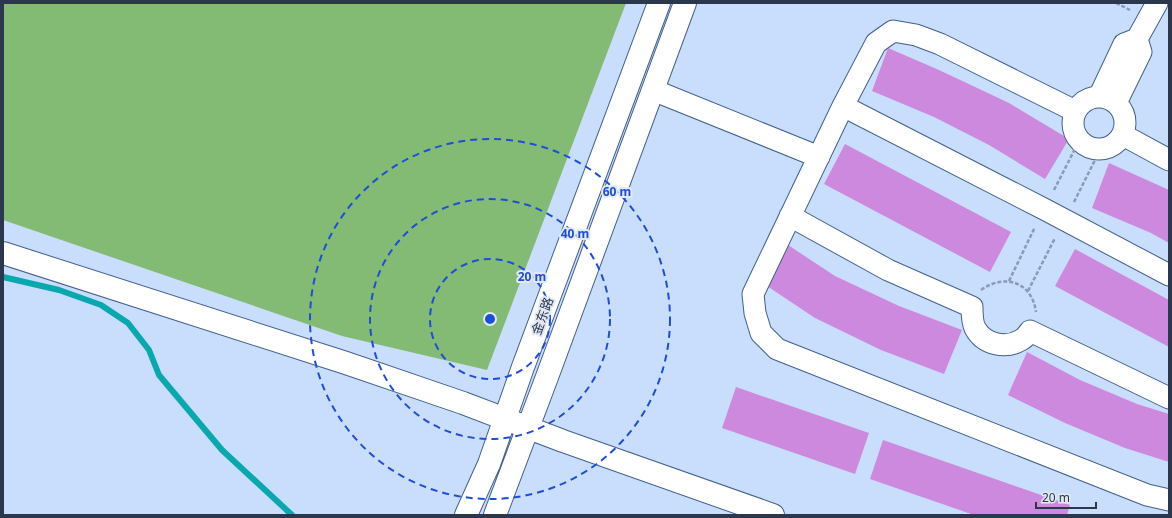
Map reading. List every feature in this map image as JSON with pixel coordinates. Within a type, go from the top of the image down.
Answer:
[{"type":"main road","name":"金东路","points":[[466,515],[489,464],[659,3]]},
{"type":"main road","name":"金东路","points":[[495,515],[685,3]]},
{"type":"main road","points":[[3,253],[346,363],[773,515]]},
{"type":"street","points":[[1107,100],[1124,44],[1137,39],[1156,3]]},
{"type":"street","points":[[1075,111],[940,44],[916,35],[893,32],[876,43],[843,106],[753,294],[755,313],[761,333],[778,349],[1147,494],[1169,500]]},
{"type":"street","points":[[653,90],[819,157]]},
{"type":"street","points":[[1092,98],[1107,100],[1122,110],[1125,118],[1123,135],[1114,145],[1108,148],[1100,150],[1092,149],[1079,141],[1074,134],[1072,127],[1075,111],[1085,101],[1092,98]]},
{"type":"street","points":[[843,106],[1169,275]]},
{"type":"street","points":[[1123,135],[1169,160]]},
{"type":"street","points":[[790,216],[888,270],[972,307],[972,318],[975,328],[982,337],[991,343],[1002,345],[1013,344],[1023,340],[1030,332],[1169,398]]},
{"type":"path","points":[[972,307],[975,298],[981,290],[989,284],[998,281],[1009,281],[1019,284],[1028,291],[1034,300],[1036,311],[1035,322],[1030,332]]},
{"type":"green space","points":[[3,3],[626,3],[487,370],[342,336],[3,220]]},
{"type":"building","points":[[888,48],[1009,103],[1069,139],[1045,179],[989,145],[934,117],[872,91]]},
{"type":"building","points":[[845,144],[1011,232],[990,272],[824,184]]},
{"type":"building","points":[[1109,163],[1169,190],[1169,243],[1151,233],[1092,208]]},
{"type":"building","points":[[788,245],[835,276],[899,306],[962,330],[944,374],[881,350],[815,318],[767,286]]},
{"type":"building","points":[[1075,249],[1169,300],[1169,347],[1055,286]]},
{"type":"building","points":[[1027,352],[1080,380],[1137,404],[1169,414],[1169,462],[1125,448],[1065,423],[1008,395]]},
{"type":"building","points":[[736,387],[869,433],[855,474],[722,428]]},
{"type":"building","points":[[883,440],[1070,505],[1067,515],[974,515],[870,479]]},
{"type":"waterway","points":[[3,277],[59,290],[101,305],[128,323],[149,350],[159,375],[222,450],[292,515]]}]
